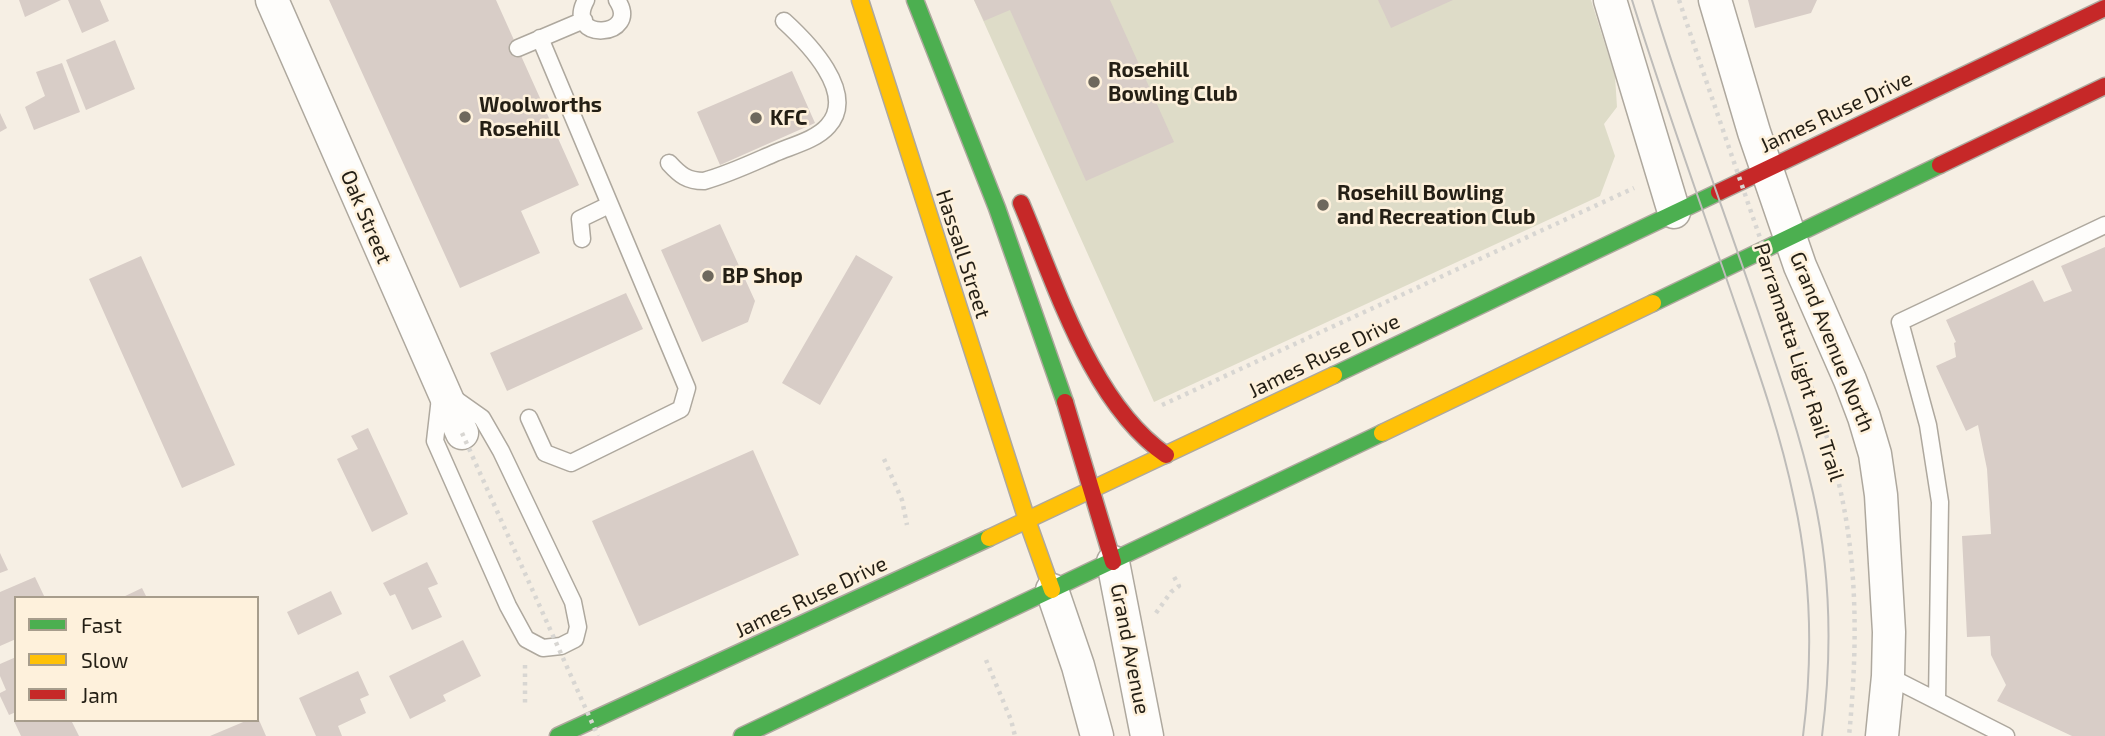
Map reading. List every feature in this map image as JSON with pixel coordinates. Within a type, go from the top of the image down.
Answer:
[{"type":"main road","name":"Hassall Street","points":[[860,0],[1027,520],[1052,590]]},
{"type":"main road","points":[[915,0],[997,203],[1093,490],[1113,562]]},
{"type":"main road","name":"James Ruse Drive","points":[[558,736],[1093,490],[2105,8]]},
{"type":"main road","points":[[742,736],[1113,562],[2105,86]]},
{"type":"main road","points":[[963,118],[995,158]]},
{"type":"main road","points":[[1016,190],[1080,344],[1109,397],[1133,428],[1166,455]]},
{"type":"street","name":"Oak Street","points":[[272,0],[462,433]]},
{"type":"street","points":[[1610,0],[1674,212]]},
{"type":"street","name":"Grand Avenue North","points":[[1715,0],[1754,132],[1790,237],[1855,392],[1875,454],[1887,578],[1888,676],[1882,736]]},
{"type":"street","name":"Grand Avenue","points":[[1113,562],[1147,736]]},
{"type":"street","points":[[1052,590],[1078,666],[1097,736]]},
{"type":"lane","points":[[586,0],[582,8],[584,20],[592,29],[598,31],[610,30],[619,22],[623,1]]},
{"type":"lane","points":[[518,48],[584,20]]},
{"type":"lane","points":[[668,163],[680,176],[693,181],[704,181],[800,142],[829,125],[836,110],[836,94],[831,77],[822,60],[784,21]]},
{"type":"lane","points":[[529,418],[545,453],[571,463],[681,409],[687,388],[540,38]]},
{"type":"lane","points":[[582,239],[580,219],[609,205]]},
{"type":"lane","points":[[1937,701],[1940,502],[1928,425],[1900,321],[2105,225]]},
{"type":"lane","points":[[441,389],[482,418],[501,451],[573,602],[578,627],[575,639],[561,646],[543,648],[526,639],[508,606],[435,441],[441,389]]},
{"type":"lane","points":[[1888,676],[2006,736]]},
{"type":"path","name":"Parramatta Light Rail Trail","points":[[1679,0],[1804,367],[1839,480],[1852,562],[1854,605],[1853,694],[1849,736]]},
{"type":"path","points":[[1720,148],[1754,132]]},
{"type":"path","points":[[1157,407],[1663,174]]},
{"type":"path","points":[[462,433],[598,736]]},
{"type":"path","points":[[884,459],[902,500],[907,525]]},
{"type":"path","points":[[526,639],[526,703]]},
{"type":"path","points":[[986,660],[1015,736]]},
{"type":"shaded area","name":"Rosehill Bowling and Recreation Club","points":[[974,0],[1591,0],[1615,76],[1617,107],[1604,124],[1615,156],[1600,196],[1154,402]]},
{"type":"building","points":[[19,0],[61,0],[25,17]]},
{"type":"building","points":[[68,0],[100,0],[109,21],[82,33]]},
{"type":"building","name":"Woolworths Rosehill","points":[[329,0],[496,0],[579,185],[521,211],[540,253],[460,288]]},
{"type":"building","name":"Rosehill Bowling Club","points":[[974,0],[1110,0],[1174,142],[1086,181],[1010,10],[984,21]]},
{"type":"building","points":[[1378,0],[1453,0],[1391,28]]},
{"type":"building","points":[[1748,0],[1817,0],[1811,13],[1755,28]]},
{"type":"building","points":[[115,40],[135,89],[86,110],[66,60]]},
{"type":"building","points":[[62,63],[80,112],[34,130],[25,107],[45,96],[36,72]]},
{"type":"building","name":"KFC","points":[[792,71],[815,123],[720,165],[697,112]]},
{"type":"building","points":[[0,113],[7,128],[0,132]]},
{"type":"building","name":"BP Shop","points":[[720,224],[755,301],[748,322],[702,342],[661,250]]},
{"type":"building","points":[[2105,247],[2105,736],[2072,736],[1997,701],[2006,685],[1991,655],[1990,636],[1967,637],[1962,536],[1991,534],[1987,469],[1978,425],[1966,431],[1936,366],[1956,357],[1956,342],[1946,320],[2033,280],[2044,302],[2072,291],[2061,266]]},
{"type":"building","points":[[856,255],[893,277],[820,405],[782,383]]},
{"type":"building","points":[[141,256],[235,465],[182,488],[89,279]]},
{"type":"building","points":[[626,293],[643,329],[507,391],[490,353]]},
{"type":"building","points":[[368,428],[408,514],[372,532],[337,459],[358,449],[351,436]]},
{"type":"building","points":[[753,450],[799,555],[639,626],[592,521]]},
{"type":"building","points":[[0,553],[8,570],[0,573]]},
{"type":"building","points":[[427,562],[438,584],[428,588],[442,617],[412,630],[395,594],[390,596],[383,583]]},
{"type":"building","points":[[35,577],[44,596],[14,596],[14,640],[0,646],[0,592]]},
{"type":"building","points":[[142,588],[146,596],[125,596]]},
{"type":"building","points":[[331,591],[342,614],[298,635],[287,612]]},
{"type":"building","points":[[463,640],[481,676],[443,695],[446,701],[410,719],[389,676]]},
{"type":"building","points":[[14,658],[14,713],[9,715],[0,696],[0,693],[6,690],[0,676],[0,664]]},
{"type":"building","points":[[358,671],[369,695],[360,699],[366,713],[338,726],[342,736],[316,736],[299,698]]},
{"type":"building","points":[[259,720],[266,736],[210,736],[243,722]]},
{"type":"building","points":[[14,722],[72,722],[79,736],[21,736]]},
{"type":"tram line","points":[[1632,0],[1756,365],[1788,472],[1800,528],[1809,617],[1803,736]]},
{"type":"tram line","points":[[1652,0],[1780,379],[1813,493],[1823,553],[1828,614],[1822,736]]},
{"type":"traffic: fast","points":[[915,0],[997,208],[1065,402]]},
{"type":"traffic: fast","points":[[1653,303],[1940,165]]},
{"type":"traffic: fast","points":[[1334,375],[1719,192]]},
{"type":"traffic: fast","points":[[742,736],[1382,433]]},
{"type":"traffic: fast","points":[[558,736],[989,538]]},
{"type":"traffic: slow","points":[[860,0],[1027,520],[1052,590]]},
{"type":"traffic: slow","points":[[1382,433],[1653,303]]},
{"type":"traffic: slow","points":[[989,538],[1334,375]]},
{"type":"traffic: jam","points":[[1719,192],[2105,8]]},
{"type":"traffic: jam","points":[[1940,165],[2105,86]]},
{"type":"traffic: jam","points":[[1021,203],[1062,305],[1096,374],[1140,433],[1166,455]]},
{"type":"traffic: jam","points":[[1065,402],[1113,562]]},
{"type":"place","name":"Rosehill Bowling Club","points":[[1094,82]]},
{"type":"place","name":"Woolworths Rosehill","points":[[465,117]]},
{"type":"place","name":"KFC","points":[[756,118]]},
{"type":"place","name":"Rosehill Bowling and Recreation Club","points":[[1323,205]]},
{"type":"place","name":"BP Shop","points":[[708,276]]}]
